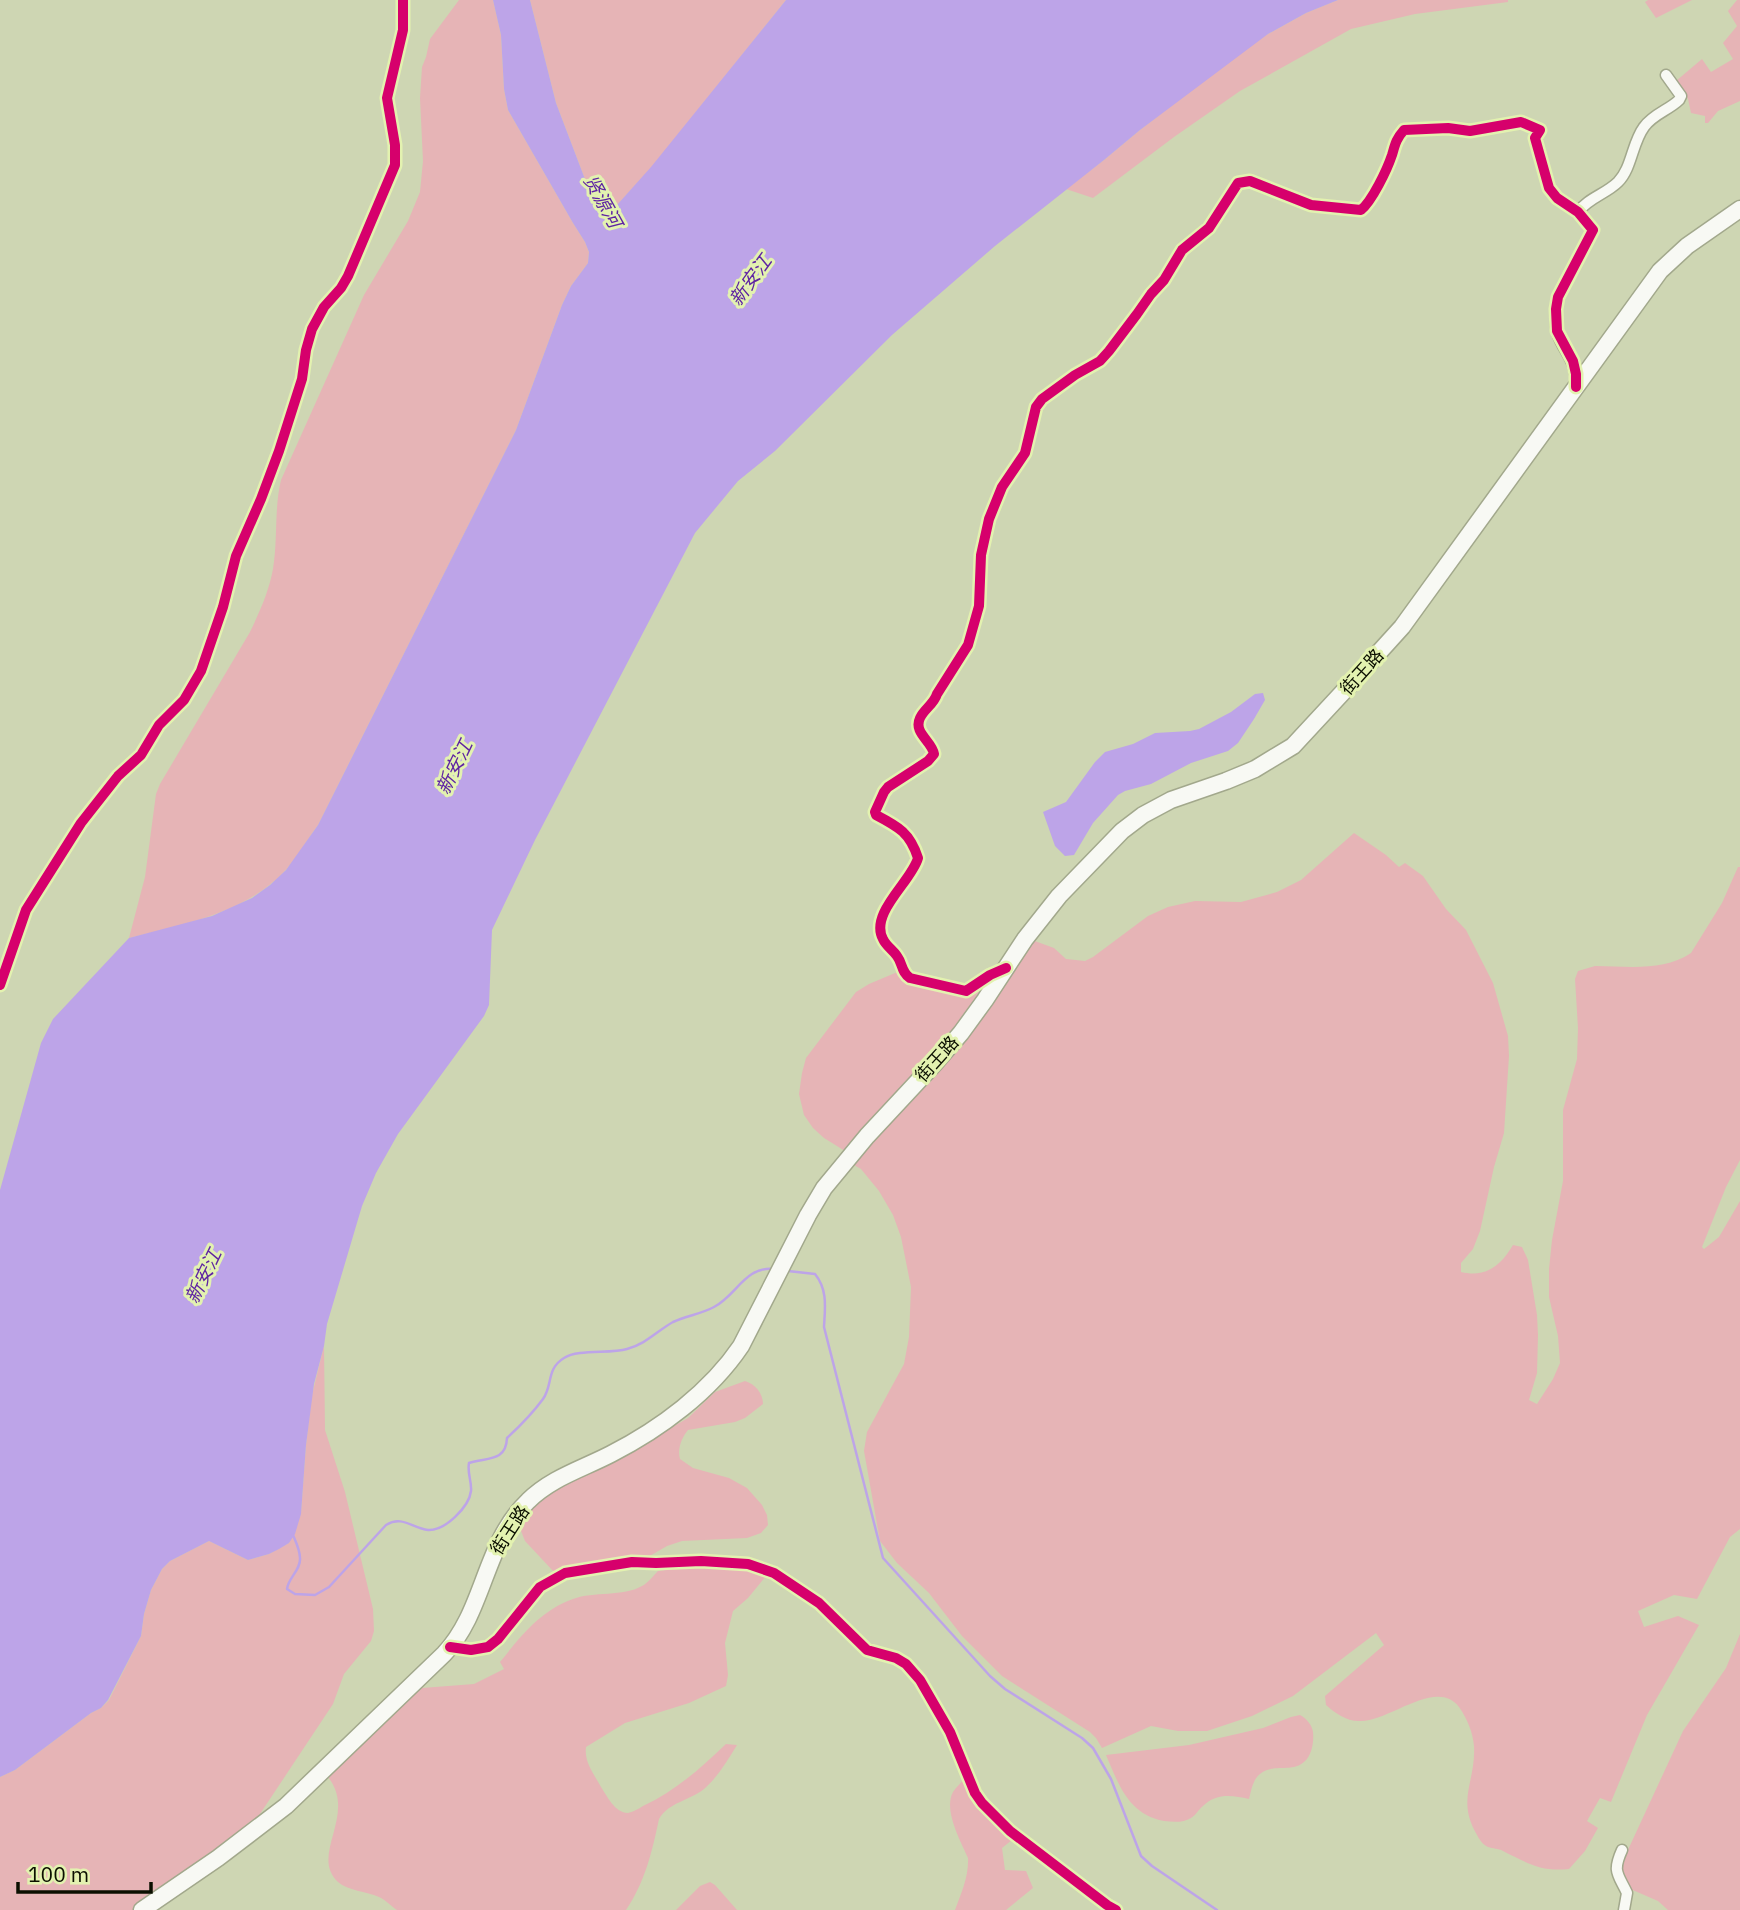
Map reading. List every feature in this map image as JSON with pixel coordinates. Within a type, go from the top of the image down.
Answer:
[{"type":"main road","name":"街王路","points":[[142,1910],[218,1858],[286,1806],[450,1647],[464,1626],[493,1553],[507,1527],[535,1494],[552,1482],[610,1455],[656,1426],[702,1390],[728,1364],[747,1335],[824,1188],[974,1017],[1035,925],[1059,896],[1132,823],[1171,800],[1255,769],[1293,746],[1402,627],[1668,262],[1740,209]]},
{"type":"street","points":[[0,985],[26,910],[81,823],[118,776],[141,755],[159,725],[184,700],[201,671],[223,607],[236,556],[261,499],[302,379],[312,329],[324,307],[348,276],[395,165],[395,145],[387,99],[403,30],[403,0]]},
{"type":"street","points":[[1578,212],[1586,203],[1618,182],[1644,127],[1653,117],[1679,100],[1681,96],[1666,75]]},
{"type":"street","points":[[1006,968],[966,991],[905,975],[898,957],[882,938],[881,925],[888,902],[907,880],[918,858],[915,846],[905,833],[875,812],[888,787],[928,761],[934,754],[932,745],[918,729],[918,722],[922,713],[935,700],[968,645],[979,606],[981,555],[989,519],[1002,487],[1025,453],[1034,413],[1040,402],[1075,375],[1100,361],[1138,314],[1150,294],[1164,280],[1182,250],[1209,228],[1238,183],[1250,181],[1311,205],[1361,210],[1368,203],[1390,159],[1394,143],[1404,130],[1451,128],[1470,131],[1521,122],[1540,130],[1535,138],[1549,188],[1557,198],[1578,212],[1593,230],[1558,297],[1556,321],[1559,337],[1573,361],[1576,387]]},
{"type":"street","points":[[450,1647],[471,1650],[488,1647],[498,1639],[540,1587],[565,1573],[632,1562],[718,1561],[748,1564],[774,1573],[819,1604],[867,1650],[896,1658],[906,1664],[920,1680],[950,1732],[975,1793],[982,1803],[1010,1831],[1107,1906],[1116,1910]]},
{"type":"street","points":[[1622,1850],[1616,1871],[1627,1893],[1624,1910]]},
{"type":"shaded area","points":[[459,0],[493,0],[501,35],[508,110],[585,242],[589,252],[588,263],[571,286],[562,305],[516,430],[318,825],[297,856],[267,887],[231,908],[129,938],[145,877],[156,794],[250,632],[267,593],[273,569],[281,480],[364,295],[408,221],[420,192],[423,161],[420,98],[422,67],[430,39]]},
{"type":"shaded area","points":[[530,0],[786,0],[652,167],[617,205],[606,209],[596,205],[591,195],[556,103]]},
{"type":"shaded area","points":[[1338,0],[1508,2],[1415,14],[1351,29],[1240,91],[1093,198],[1066,189],[1247,47],[1306,13]]},
{"type":"shaded area","points":[[1692,0],[1656,18],[1645,2]]},
{"type":"shaded area","points":[[1740,0],[1740,101],[1718,111],[1705,123],[1705,116],[1691,113],[1688,99],[1676,81],[1702,59],[1711,72],[1733,59],[1723,43],[1737,26],[1728,11]]},
{"type":"shaded area","points":[[1354,833],[1399,867],[1405,863],[1423,876],[1446,909],[1466,930],[1493,983],[1508,1036],[1504,1133],[1480,1231],[1473,1249],[1461,1263],[1461,1272],[1486,1271],[1498,1264],[1513,1245],[1522,1247],[1528,1260],[1537,1315],[1537,1373],[1529,1400],[1537,1404],[1560,1363],[1558,1336],[1549,1297],[1549,1269],[1563,1181],[1563,1110],[1577,1059],[1575,979],[1578,971],[1595,966],[1657,965],[1669,963],[1691,953],[1722,903],[1740,867],[1740,1160],[1702,1247],[1704,1249],[1719,1237],[1740,1201],[1740,1529],[1730,1537],[1697,1599],[1674,1595],[1638,1611],[1644,1627],[1678,1616],[1699,1625],[1647,1715],[1611,1802],[1600,1798],[1587,1821],[1598,1828],[1585,1851],[1569,1869],[1534,1866],[1501,1850],[1488,1847],[1480,1840],[1471,1822],[1467,1801],[1474,1759],[1472,1736],[1462,1711],[1449,1699],[1425,1699],[1371,1720],[1359,1721],[1345,1718],[1326,1705],[1325,1696],[1384,1645],[1376,1633],[1293,1696],[1252,1716],[1207,1731],[1178,1731],[1151,1726],[1102,1748],[1090,1732],[1002,1676],[962,1636],[929,1593],[897,1563],[880,1541],[864,1451],[867,1432],[904,1364],[909,1337],[911,1287],[901,1237],[893,1215],[879,1191],[861,1169],[854,1165],[1032,940],[1054,948],[1066,959],[1085,961],[1148,916],[1168,907],[1195,901],[1241,902],[1277,892],[1301,880]]},
{"type":"shaded area","points":[[1003,963],[957,1029],[845,1151],[813,1128],[804,1115],[799,1094],[806,1058],[856,992],[907,968],[920,976],[967,985]]},
{"type":"shaded area","points":[[324,1346],[325,1430],[345,1492],[373,1609],[374,1631],[371,1641],[344,1674],[333,1704],[256,1820],[135,1910],[0,1910],[0,1777],[15,1770],[109,1700],[141,1636],[151,1590],[162,1569],[170,1561],[209,1541],[248,1560],[269,1554],[289,1543],[301,1513],[312,1395]]},
{"type":"shaded area","points":[[745,1381],[758,1390],[763,1404],[735,1422],[688,1430],[681,1443],[679,1455],[680,1459],[693,1468],[729,1478],[747,1488],[767,1515],[768,1525],[761,1533],[747,1538],[682,1541],[648,1557],[554,1572],[525,1541],[521,1521],[533,1503],[607,1465],[688,1418],[715,1392]]},
{"type":"shaded area","points":[[714,1564],[751,1568],[766,1576],[733,1611],[725,1643],[728,1675],[726,1686],[689,1703],[625,1723],[586,1747],[588,1763],[606,1795],[615,1807],[628,1813],[676,1786],[726,1744],[737,1745],[709,1785],[663,1813],[643,1878],[626,1910],[397,1910],[379,1897],[338,1882],[330,1871],[328,1860],[338,1806],[336,1791],[328,1777],[373,1729],[422,1688],[474,1684],[504,1669],[500,1662],[516,1643],[541,1617],[561,1604],[590,1595],[634,1589],[646,1583],[658,1571]]},
{"type":"shaded area","points":[[1740,1634],[1740,1910],[1668,1910],[1658,1901],[1628,1888],[1620,1872],[1683,1731],[1726,1668]]},
{"type":"shaded area","points":[[1300,1715],[1307,1720],[1313,1736],[1310,1753],[1302,1764],[1265,1771],[1256,1779],[1249,1799],[1219,1797],[1208,1802],[1191,1818],[1182,1821],[1164,1821],[1133,1805],[1126,1797],[1106,1755],[1189,1745],[1263,1728]]},
{"type":"shaded area","points":[[964,1779],[983,1810],[1012,1840],[1002,1848],[1005,1870],[1026,1871],[1033,1888],[1006,1910],[955,1910],[966,1878],[968,1858],[954,1826],[950,1799]]},
{"type":"shaded area","points":[[710,1882],[737,1910],[676,1910],[700,1886]]},
{"type":"water","name":"新安江","points":[[493,0],[530,0],[556,103],[591,195],[596,205],[606,209],[617,205],[651,167],[786,0],[1338,0],[1306,13],[1268,34],[1140,130],[995,246],[892,335],[775,451],[738,481],[695,533],[535,840],[492,930],[489,1005],[484,1016],[398,1134],[376,1173],[362,1206],[327,1324],[314,1384],[301,1514],[295,1534],[289,1543],[279,1549],[248,1560],[209,1541],[170,1561],[162,1569],[151,1590],[141,1636],[108,1700],[101,1708],[15,1770],[0,1777],[0,1190],[41,1043],[53,1019],[129,938],[212,916],[252,898],[286,870],[318,825],[516,430],[562,305],[571,286],[588,263],[589,252],[585,242],[508,110],[501,35]]},
{"type":"water","points":[[1263,693],[1265,700],[1254,719],[1238,743],[1228,751],[1191,763],[1151,784],[1118,795],[1093,823],[1074,855],[1065,856],[1055,846],[1043,812],[1066,802],[1105,752],[1133,744],[1155,733],[1199,729],[1231,712],[1255,694]]},
{"type":"waterway","points":[[293,1535],[300,1562],[287,1589],[295,1594],[315,1595],[329,1587],[386,1525],[397,1521],[428,1530],[442,1527],[461,1511],[469,1497],[469,1463],[494,1458],[503,1452],[507,1438],[543,1399],[558,1362],[570,1355],[634,1347],[673,1322],[714,1307],[756,1272],[774,1269]]},
{"type":"waterway","points":[[788,1271],[815,1274],[822,1286],[825,1299],[824,1327],[883,1558],[990,1676],[1093,1748],[1111,1779],[1141,1856],[1217,1910]]},
{"type":"cycle path","points":[[0,985],[26,910],[81,823],[118,776],[141,755],[159,725],[184,700],[201,671],[223,607],[236,556],[279,451],[302,379],[312,329],[324,307],[348,276],[395,165],[395,145],[387,98],[403,30],[403,0]]},
{"type":"cycle path","points":[[1006,968],[966,991],[907,976],[897,956],[884,941],[880,929],[886,908],[918,858],[907,837],[875,812],[888,787],[928,761],[934,754],[919,728],[920,718],[934,701],[968,645],[979,606],[981,555],[989,519],[1002,487],[1025,453],[1036,407],[1042,399],[1075,375],[1100,361],[1164,280],[1182,250],[1209,228],[1238,183],[1250,181],[1311,205],[1361,210],[1379,185],[1396,142],[1404,130],[1448,128],[1470,131],[1521,122],[1540,130],[1535,138],[1549,188],[1557,198],[1578,212],[1593,230],[1558,297],[1556,309],[1557,331],[1573,361],[1576,387]]},
{"type":"cycle path","points":[[450,1647],[471,1650],[488,1647],[498,1639],[540,1587],[565,1573],[632,1562],[701,1561],[748,1564],[774,1573],[819,1603],[867,1650],[896,1658],[906,1664],[920,1680],[950,1732],[975,1793],[982,1803],[1010,1831],[1116,1910]]},
{"type":"water label","name":"贤源河","points":[[603,201]]}]
